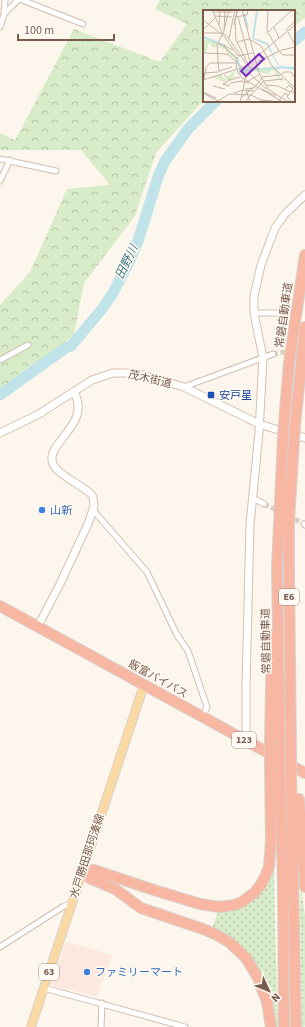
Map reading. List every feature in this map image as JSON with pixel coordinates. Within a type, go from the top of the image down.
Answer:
[{"type":"highway","name":"常磐自動車道","points":[[284,1027],[277,568],[283,437],[289,363],[305,255]]},
{"type":"highway","name":"常磐自動車道","points":[[298,776],[294,755],[294,446],[305,327]]},
{"type":"highway","points":[[82,872],[94,870],[200,904],[219,907],[234,905],[242,902],[254,893],[265,877],[269,867],[271,840],[270,741],[273,518],[282,462]]},
{"type":"highway","name":"飯富バイパス","points":[[0,606],[248,742],[298,776]]},
{"type":"highway","points":[[298,776],[305,887]]},
{"type":"highway","points":[[296,1027],[298,776]]},
{"type":"highway","points":[[82,872],[91,879],[115,889],[140,908],[203,929],[229,942],[246,958],[258,978],[267,1002],[271,1027]]},
{"type":"main road","name":"水戸勝田那珂湊線","points":[[31,1027],[144,684]]},
{"type":"street","points":[[0,28],[4,14],[5,0]]},
{"type":"street","points":[[4,14],[18,0]]},
{"type":"street","points":[[22,0],[83,24]]},
{"type":"street","points":[[0,159],[56,171]]},
{"type":"street","points":[[0,181],[10,160]]},
{"type":"street","points":[[248,742],[246,734],[246,685],[250,525],[263,358],[254,313],[254,296],[261,265],[275,228],[285,214],[305,195]]},
{"type":"street","points":[[254,313],[284,313]]},
{"type":"street","points":[[0,360],[28,345]]},
{"type":"street","points":[[184,387],[274,354]]},
{"type":"street","name":"茂木街道","points":[[0,433],[39,414],[92,380],[113,373],[126,373],[143,375],[184,387],[259,424],[305,438]]},
{"type":"street","points":[[38,626],[60,584],[93,510],[93,497],[91,494],[58,471],[52,461],[54,450],[72,427],[78,415],[78,400],[74,392]]},
{"type":"street","points":[[253,498],[264,504]]},
{"type":"street","points":[[93,510],[147,572],[177,635],[188,651],[207,707],[202,717]]},
{"type":"street","points":[[0,947],[64,906],[71,904]]},
{"type":"street","points":[[44,988],[102,1003],[171,1025],[186,1027]]},
{"type":"street","points":[[101,1027],[102,1003]]},
{"type":"shaded area","points":[[66,942],[112,955],[97,997],[51,985]]},
{"type":"green space","points":[[160,0],[305,0],[305,18],[295,25],[295,10],[203,10],[203,101],[156,153],[135,216],[84,283],[74,335],[0,390],[0,305],[30,272],[67,189],[110,185],[81,150],[0,150],[0,133],[15,140],[74,29],[160,62],[187,24],[155,9]]},
{"type":"green space","points":[[274,859],[278,1027],[274,1027],[261,975],[212,928],[219,910],[244,904]]},
{"type":"green space","points":[[301,887],[305,916],[304,1027],[302,1027]]},
{"type":"waterway","name":"田野川","points":[[295,40],[305,32]]},
{"type":"waterway","name":"田野川","points":[[0,395],[67,347],[71,346],[102,309],[113,293],[130,260],[138,241],[158,177],[165,161],[188,129],[215,102]]},
{"type":"tunnel","points":[[283,313],[305,311]]},
{"type":"tunnel","points":[[273,354],[304,349]]},
{"type":"tunnel","points":[[264,504],[281,512]]},
{"type":"tunnel","points":[[288,516],[304,524]]},
{"type":"place","name":"安戸星","points":[[211,395]]},
{"type":"place","name":"山新","points":[[42,510]]},
{"type":"place","name":"ファミリーマート","points":[[87,972]]}]
